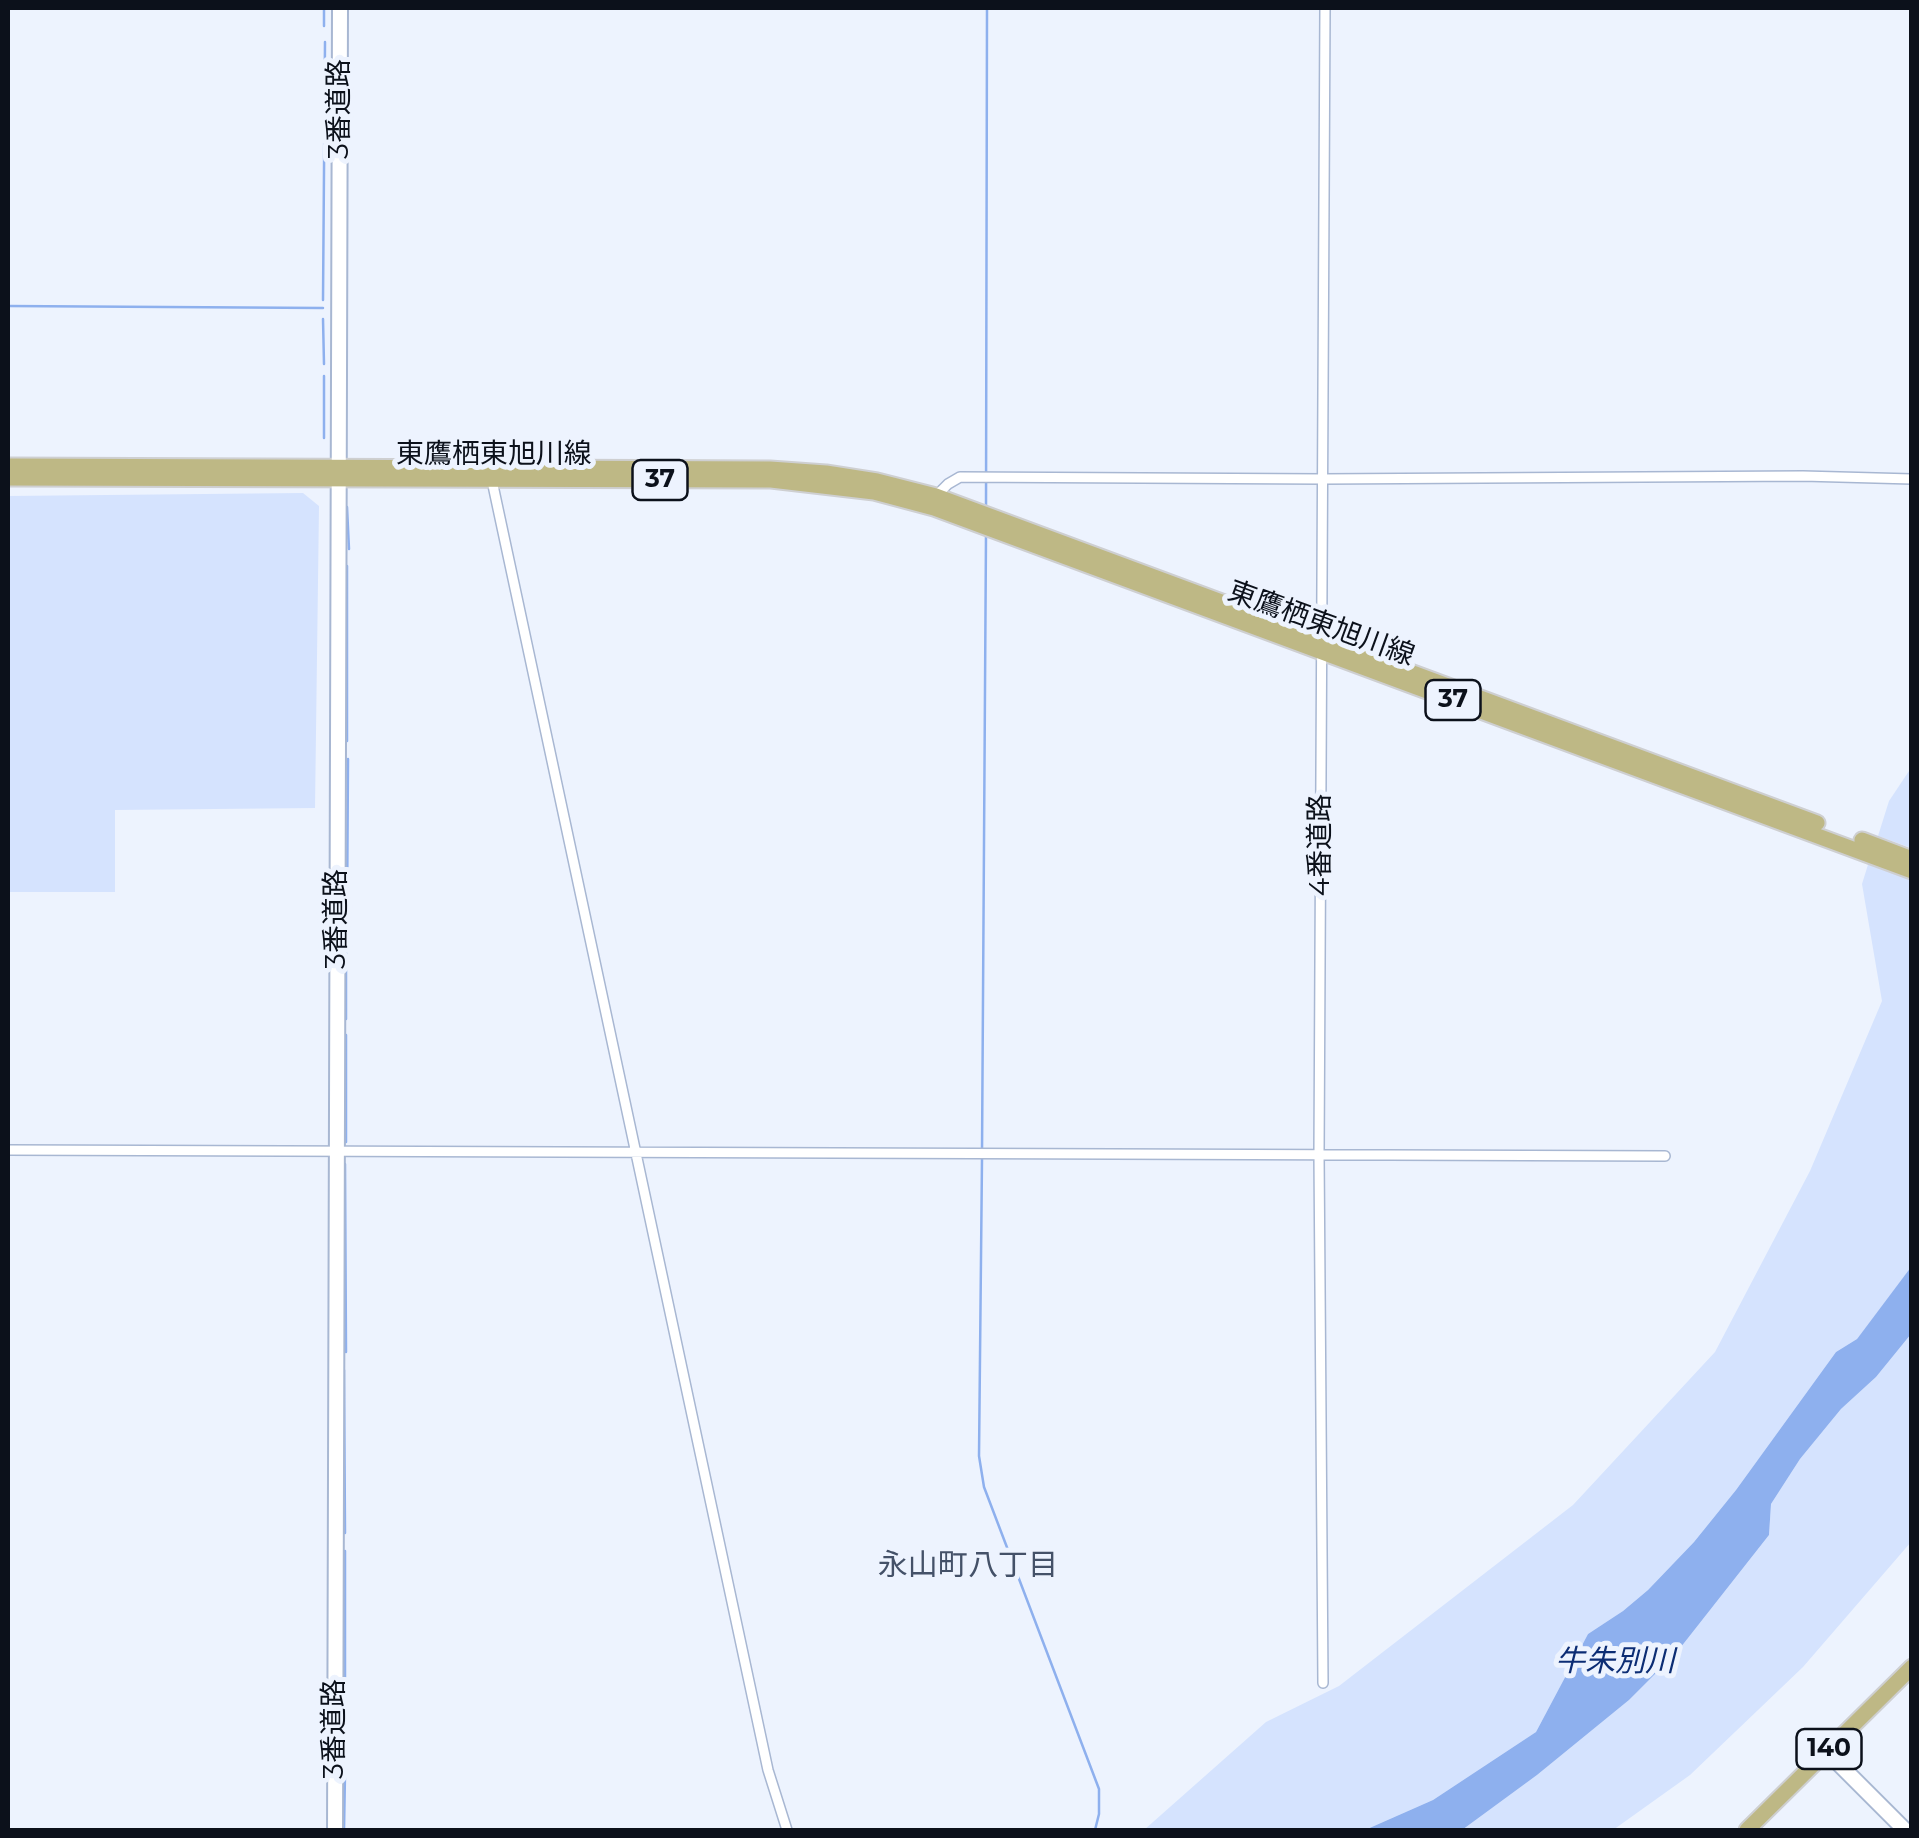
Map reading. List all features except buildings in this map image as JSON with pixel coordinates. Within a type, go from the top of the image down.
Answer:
[{"type":"main road","name":"東鷹栖東旭川線","points":[[8,466],[338,474]]},
{"type":"main road","name":"東鷹栖東旭川線","points":[[8,478],[490,473],[772,480],[934,502],[1912,859]]},
{"type":"main road","name":"東鷹栖東旭川線","points":[[1322,646],[1912,871]]},
{"type":"main road","name":"140","points":[[1747,1830],[1912,1667]]},
{"type":"street","name":"3番道路","points":[[335,1830],[340,8]]},
{"type":"street","name":"4番道路","points":[[1323,1683],[1319,1154],[1325,8]]},
{"type":"street","points":[[490,473],[768,1770],[787,1830]]},
{"type":"street","points":[[934,502],[948,484],[960,477],[1912,479]]},
{"type":"street","points":[[8,1150],[1665,1156]]},
{"type":"street","points":[[1826,1752],[1905,1830]]},
{"type":"shaded area","points":[[303,493],[319,506],[315,808],[115,810],[115,892],[8,892],[8,496]]},
{"type":"shaded area","points":[[1911,768],[1911,848],[1878,836],[1889,801]]},
{"type":"shaded area","points":[[1871,855],[1911,870],[1911,1267],[1857,1339],[1836,1352],[1694,1542],[1648,1590],[1588,1634],[1536,1732],[1433,1800],[1365,1830],[1144,1830],[1266,1722],[1339,1686],[1573,1505],[1715,1352],[1810,1171],[1882,1001],[1862,884]]},
{"type":"shaded area","points":[[1911,1334],[1911,1542],[1803,1667],[1690,1775],[1613,1830],[1462,1830],[1629,1700],[1677,1652],[1769,1535],[1771,1504],[1800,1459]]},
{"type":"water","name":"牛朱別川","points":[[1911,1267],[1911,1334],[1800,1459],[1771,1504],[1769,1535],[1677,1652],[1629,1700],[1462,1830],[1365,1830],[1433,1800],[1536,1732],[1588,1634],[1648,1590],[1694,1542],[1836,1352],[1857,1339]]},
{"type":"waterway","points":[[324,8],[324,26]]},
{"type":"waterway","points":[[986,506],[987,8]]},
{"type":"waterway","points":[[323,300],[325,42]]},
{"type":"waterway","points":[[8,306],[323,308]]},
{"type":"waterway","points":[[323,319],[324,364]]},
{"type":"waterway","points":[[324,376],[324,438]]},
{"type":"waterway","points":[[347,507],[349,549]]},
{"type":"waterway","points":[[982,1151],[986,534]]},
{"type":"waterway","points":[[347,566],[347,741]]},
{"type":"waterway","points":[[347,920],[348,759]]},
{"type":"waterway","points":[[346,937],[346,1019]]},
{"type":"waterway","points":[[346,1035],[346,1142]]},
{"type":"waterway","points":[[982,1159],[979,1456],[984,1487],[1099,1789],[1095,1830]]},
{"type":"waterway","points":[[345,1164],[346,1352]]},
{"type":"waterway","points":[[344,1370],[345,1533]]},
{"type":"waterway","points":[[345,1551],[345,1756]]},
{"type":"waterway","points":[[344,1830],[345,1774]]},
{"type":"district","name":"永山町八丁目","points":[[968,1566]]}]
